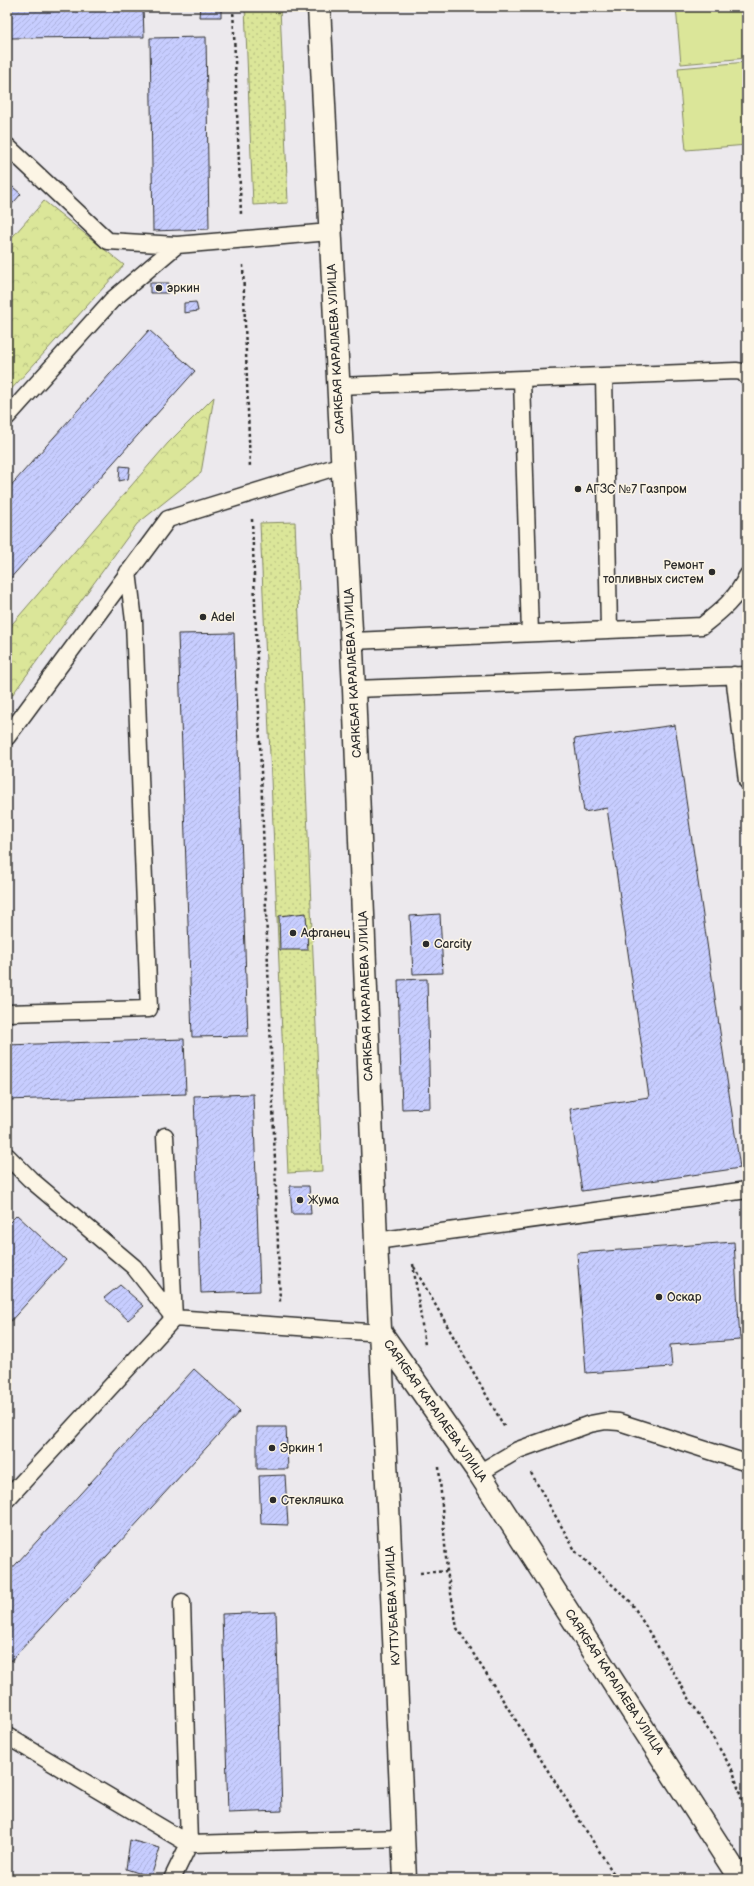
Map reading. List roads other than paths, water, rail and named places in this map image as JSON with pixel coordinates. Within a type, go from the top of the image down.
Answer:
[{"type":"main road","name":"САЯКБАЯ КАРАЛАЕВА УЛИЦА","points":[[319,7],[352,641],[381,1333],[479,1473],[742,1873]]},
{"type":"main road","name":"КУТТУБАЕВА УЛИЦА","points":[[381,1333],[405,1879]]},
{"type":"lane","points":[[7,146],[108,241],[177,245],[330,232]]},
{"type":"lane","points":[[7,417],[112,300],[177,245]]},
{"type":"lane","points":[[338,386],[736,371],[743,372],[747,377]]},
{"type":"lane","points":[[604,377],[608,629]]},
{"type":"lane","points":[[522,380],[530,633]]},
{"type":"lane","points":[[7,736],[168,519],[342,465]]},
{"type":"lane","points":[[7,1013],[149,1009],[134,621],[128,572]]},
{"type":"lane","points":[[352,641],[702,626],[722,610],[741,590],[747,576]]},
{"type":"lane","points":[[354,689],[741,675],[747,781]]},
{"type":"lane","points":[[7,1499],[174,1318],[165,1136]]},
{"type":"lane","points":[[7,1156],[30,1179],[134,1266],[174,1318],[281,1327],[381,1333]]},
{"type":"lane","points":[[376,1241],[747,1190]]},
{"type":"lane","points":[[479,1473],[518,1450],[590,1424],[606,1421],[619,1422],[747,1463]]},
{"type":"lane","points":[[172,1879],[189,1844],[182,1602]]},
{"type":"lane","points":[[7,1736],[189,1844],[404,1838]]},
{"type":"place","name":"эркин","points":[[159,288]]},
{"type":"place","name":"АГЗС №7 Газпром","points":[[578,489]]},
{"type":"place","name":"Ремонт топливных систем","points":[[712,572]]},
{"type":"place","name":"Adel","points":[[203,617]]},
{"type":"place","name":"Афганец","points":[[293,933]]},
{"type":"place","name":"Carcity","points":[[426,944]]},
{"type":"place","name":"Жума","points":[[300,1200]]},
{"type":"place","name":"Оскар","points":[[659,1297]]},
{"type":"place","name":"Эркин 1","points":[[272,1448]]},
{"type":"place","name":"Стекляшка","points":[[273,1500]]}]
